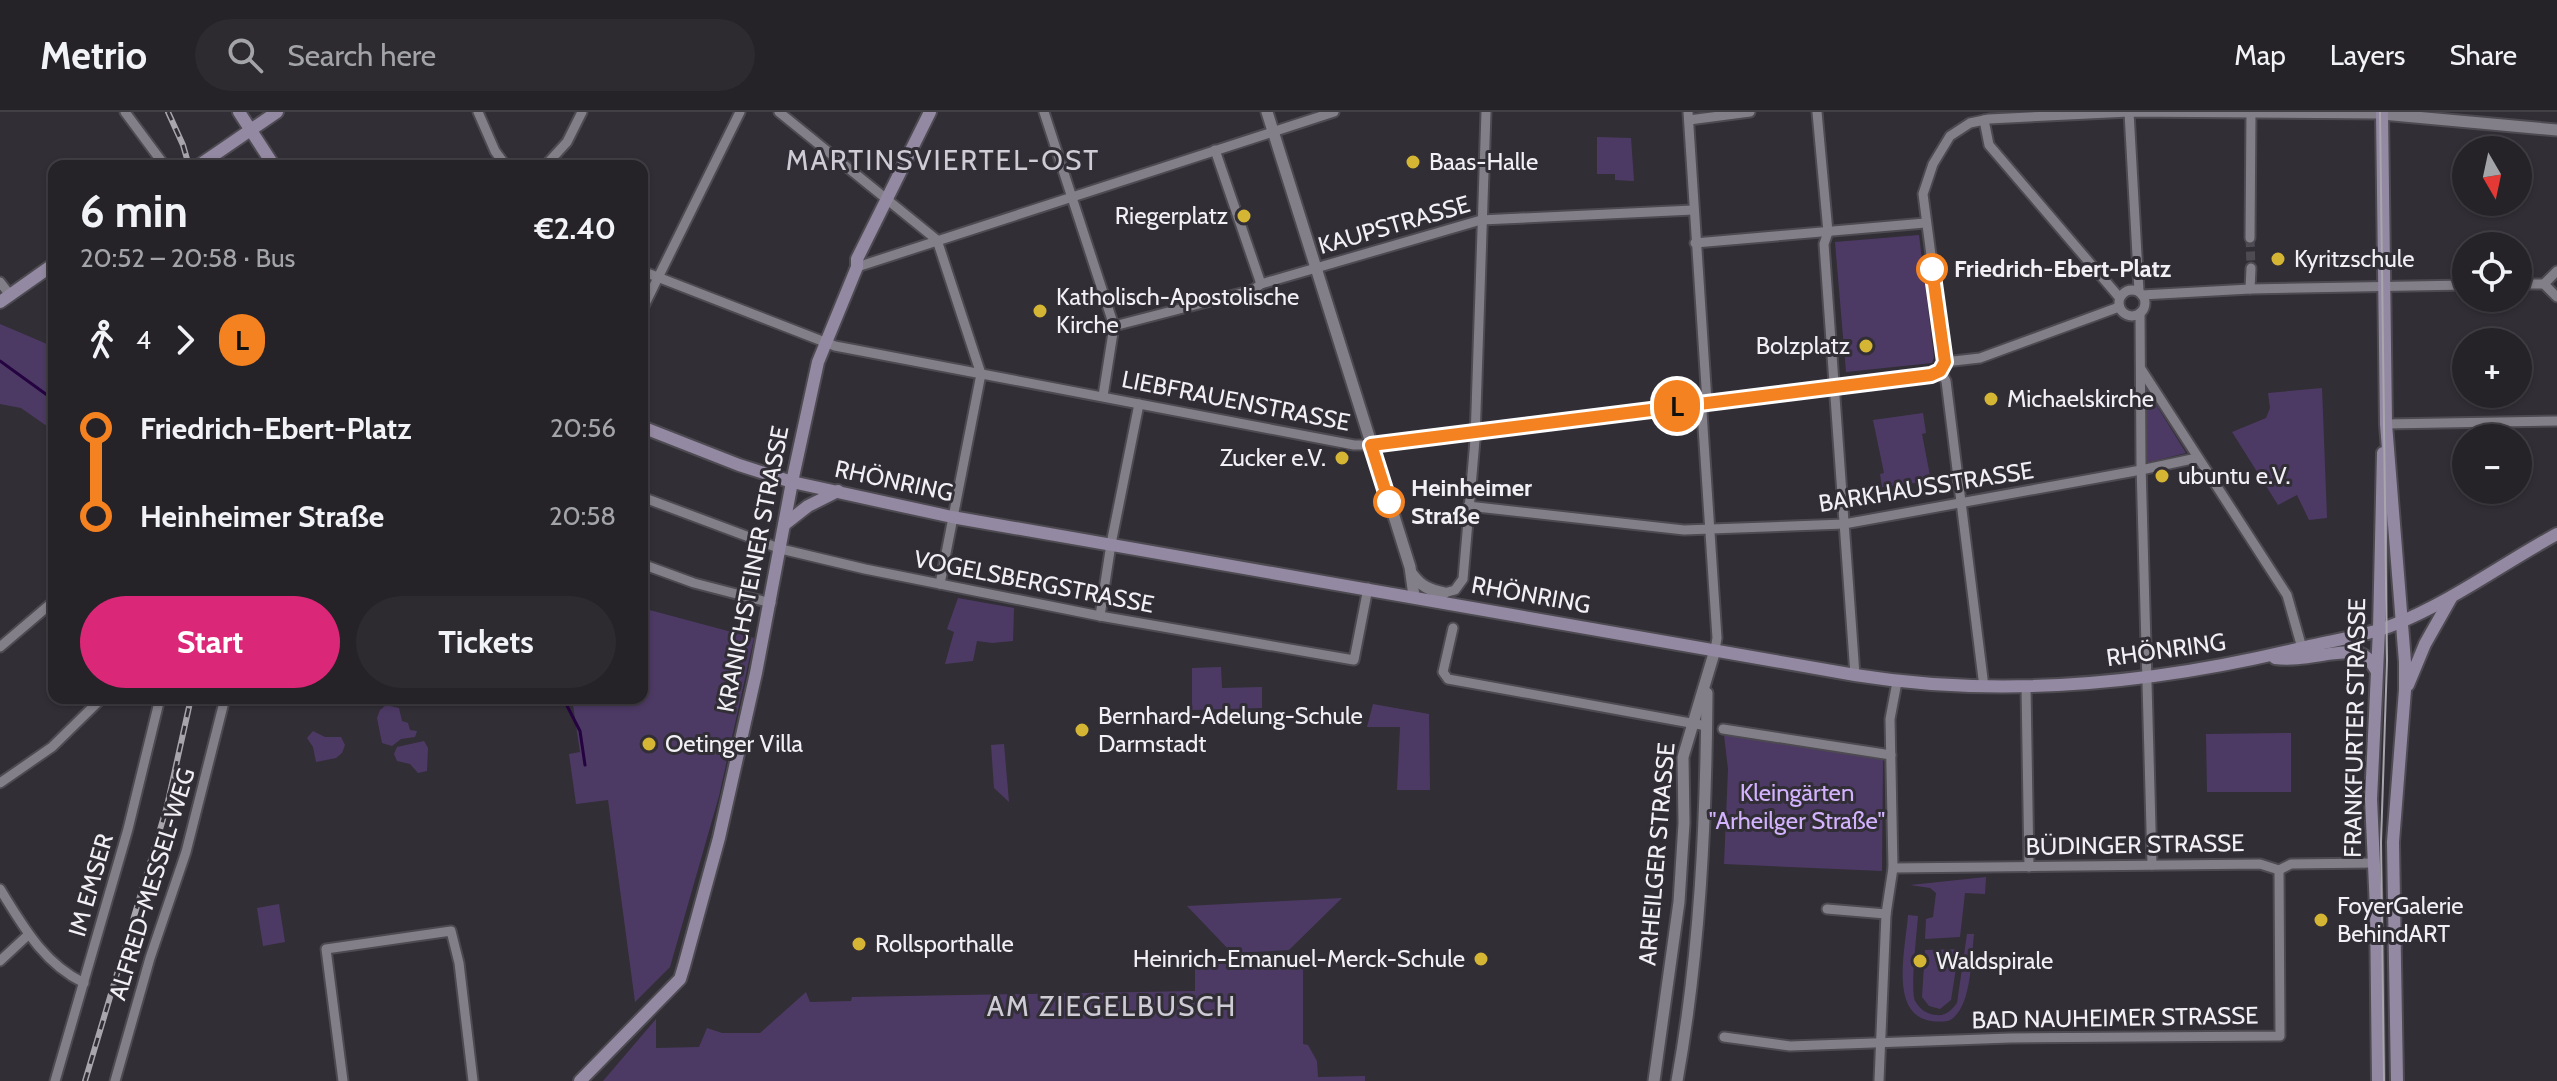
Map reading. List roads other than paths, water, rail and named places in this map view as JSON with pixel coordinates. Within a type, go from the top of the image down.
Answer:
[{"type":"main road","points":[[239,112],[270,160]]},
{"type":"main road","points":[[208,160],[277,112]]},
{"type":"main road","name":"KRANICHSTEINER STRASSE","points":[[580,1081],[680,979],[719,838],[771,603],[792,482],[818,362],[857,267],[857,259],[889,200],[930,112]]},
{"type":"main road","name":"FRANKFURTER STRASSE","points":[[2382,113],[2386,424],[2403,621],[2405,690],[2393,842],[2397,1081]]},
{"type":"main road","points":[[5,299],[48,268]]},
{"type":"main road","name":"FRANKFURTER STRASSE","points":[[2378,1081],[2371,786],[2386,424]]},
{"type":"main road","name":"RHÖNRING","points":[[648,429],[792,482],[952,517],[1897,682],[1984,687],[2145,678],[2267,657],[2379,630],[2453,595],[2557,534]]},
{"type":"main road","points":[[785,524],[808,506],[838,491]]},
{"type":"main road","points":[[1444,593],[1513,606],[1520,615]]},
{"type":"main road","name":"FRANKFURTER STRASSE","points":[[2405,690],[2425,644],[2453,595]]},
{"type":"main road","name":"RHÖNRING","points":[[2267,657],[2292,661],[2355,653],[2368,658],[2376,670]]},
{"type":"street","points":[[125,112],[161,160]]},
{"type":"street","points":[[478,112],[502,160]]},
{"type":"street","points":[[550,160],[567,142],[582,112]]},
{"type":"street","points":[[648,298],[740,112]]},
{"type":"street","points":[[779,112],[937,240],[981,374],[940,584]]},
{"type":"street","points":[[1044,112],[1114,326],[1103,396]]},
{"type":"street","points":[[1267,112],[1411,573],[1414,596]]},
{"type":"street","points":[[857,267],[1334,112]]},
{"type":"street","points":[[1411,573],[1428,589],[1444,593],[1455,590],[1463,579],[1475,434],[1486,112]]},
{"type":"street","points":[[1689,116],[1750,112]]},
{"type":"street","points":[[1817,112],[1828,232],[1824,244],[1855,675]]},
{"type":"street","points":[[1966,112],[1970,123]]},
{"type":"street","points":[[2129,112],[2141,293],[2145,302],[2140,313],[2141,470],[2152,865]]},
{"type":"street","points":[[1984,687],[1923,194],[1933,164],[1950,136],[1970,123],[1984,120],[2129,112],[2382,113],[2557,130]]},
{"type":"street","points":[[2250,238],[2251,112]]},
{"type":"street","name":"ARHEILGER STRASSE","points":[[1654,1081],[1679,902],[1684,823],[1683,757],[1717,638],[1702,412],[1707,402],[1689,116]]},
{"type":"street","points":[[1984,120],[1989,145],[2128,315],[2140,313]]},
{"type":"street","points":[[1215,150],[1261,284]]},
{"type":"street","name":"KAUPSTRASSE","points":[[1114,326],[1253,290],[1261,284],[1481,220],[1693,210]]},
{"type":"street","points":[[1695,243],[1925,223]]},
{"type":"street","points":[[2250,289],[2251,268]]},
{"type":"street","points":[[2532,284],[2544,284],[2557,271]]},
{"type":"street","name":"LIEBFRAUENSTRASSE","points":[[648,274],[825,344],[1354,445],[1475,434],[1834,387]]},
{"type":"street","points":[[0,282],[5,299]]},
{"type":"street","points":[[2544,284],[2557,297]]},
{"type":"street","points":[[1834,387],[1931,375],[1943,366],[1980,358],[2119,302],[2126,291],[2452,285]]},
{"type":"street","points":[[2140,366],[2287,595],[2302,648]]},
{"type":"street","points":[[1100,616],[1139,404]]},
{"type":"street","points":[[2386,424],[2557,421]]},
{"type":"street","name":"BARKHAUSSTRASSE","points":[[1468,506],[1684,530],[1844,524],[2197,458]]},
{"type":"street","name":"VOGELSBERGSTRASSE","points":[[648,499],[781,549],[1100,616],[1354,660],[1368,588]]},
{"type":"street","points":[[648,566],[694,583],[771,603]]},
{"type":"street","points":[[0,647],[48,606]]},
{"type":"street","points":[[1453,628],[1443,673],[1448,679],[1707,726]]},
{"type":"street","name":"ARHEILGER STRASSE","points":[[1677,1081],[1705,841],[1707,680]]},
{"type":"street","points":[[1879,1081],[1886,914],[1893,868],[1890,719],[1897,682]]},
{"type":"street","points":[[2026,687],[2029,867]]},
{"type":"street","points":[[0,783],[52,747],[96,704]]},
{"type":"street","name":"IM EMSER","points":[[55,1081],[128,829],[159,704]]},
{"type":"street","name":"ALFRED-MESSEL-WEG","points":[[115,1081],[150,958],[186,852],[223,704]]},
{"type":"street","points":[[1723,729],[1891,755]]},
{"type":"street","name":"BÜDINGER STRASSE","points":[[1893,868],[2260,864],[2279,870],[2291,864],[2374,863]]},
{"type":"street","name":"BAD NAUHEIMER STRASSE","points":[[1880,1043],[2010,1038],[2280,1036],[2279,870]]},
{"type":"street","points":[[0,889],[39,949],[70,976],[84,983]]},
{"type":"street","points":[[1827,909],[1886,914]]},
{"type":"street","points":[[343,1081],[326,949],[451,931],[459,963],[473,1081]]},
{"type":"street","points":[[0,961],[28,935]]},
{"type":"street","points":[[1724,1037],[1790,1046],[1880,1043]]},
{"type":"waterway","points":[[0,361],[48,396]]},
{"type":"waterway","points":[[566,704],[580,731],[585,765]]},
{"type":"tunnel","points":[[2250,238],[2251,268]]},
{"type":"tram line","points":[[2380,112],[2387,660],[2381,842],[2384,1081]]},
{"type":"railway","points":[[168,112],[187,160]]},
{"type":"railway","points":[[85,1081],[167,806],[190,704]]},
{"type":"place","name":"Baas-Halle","points":[[1413,162]]},
{"type":"place","name":"Riegerplatz","points":[[1244,216]]},
{"type":"place","name":"Kyritzschule","points":[[2278,259]]},
{"type":"place","name":"Friedrich-Ebert-Platz","points":[[1932,269]]},
{"type":"place","name":"Katholisch-Apostolische Kirche","points":[[1040,311]]},
{"type":"place","name":"Bolzplatz","points":[[1866,346]]},
{"type":"place","name":"Michaelskirche","points":[[1991,399]]},
{"type":"place","name":"Zucker e.V.","points":[[1342,458]]},
{"type":"place","name":"ubuntu e.V.","points":[[2162,476]]},
{"type":"place","name":"Heinheimer Straße","points":[[1389,502]]},
{"type":"place","name":"Bernhard-Adelung-Schule Darmstadt","points":[[1082,730]]},
{"type":"place","name":"Oetinger Villa","points":[[649,744]]},
{"type":"place","name":"FoyerGalerie BehindART","points":[[2321,920]]},
{"type":"place","name":"Rollsporthalle","points":[[859,944]]},
{"type":"place","name":"Heinrich-Emanuel-Merck-Schule","points":[[1481,959]]},
{"type":"place","name":"Waldspirale","points":[[1920,961]]},
{"type":"district","name":"MARTINSVIERTEL-OST","points":[[943,160]]},
{"type":"district","name":"AM ZIEGELBUSCH","points":[[1112,1006]]},
{"type":"park label","name":"Kleingärten \"Arheilger Straße\"","points":[[1797,807]]}]
